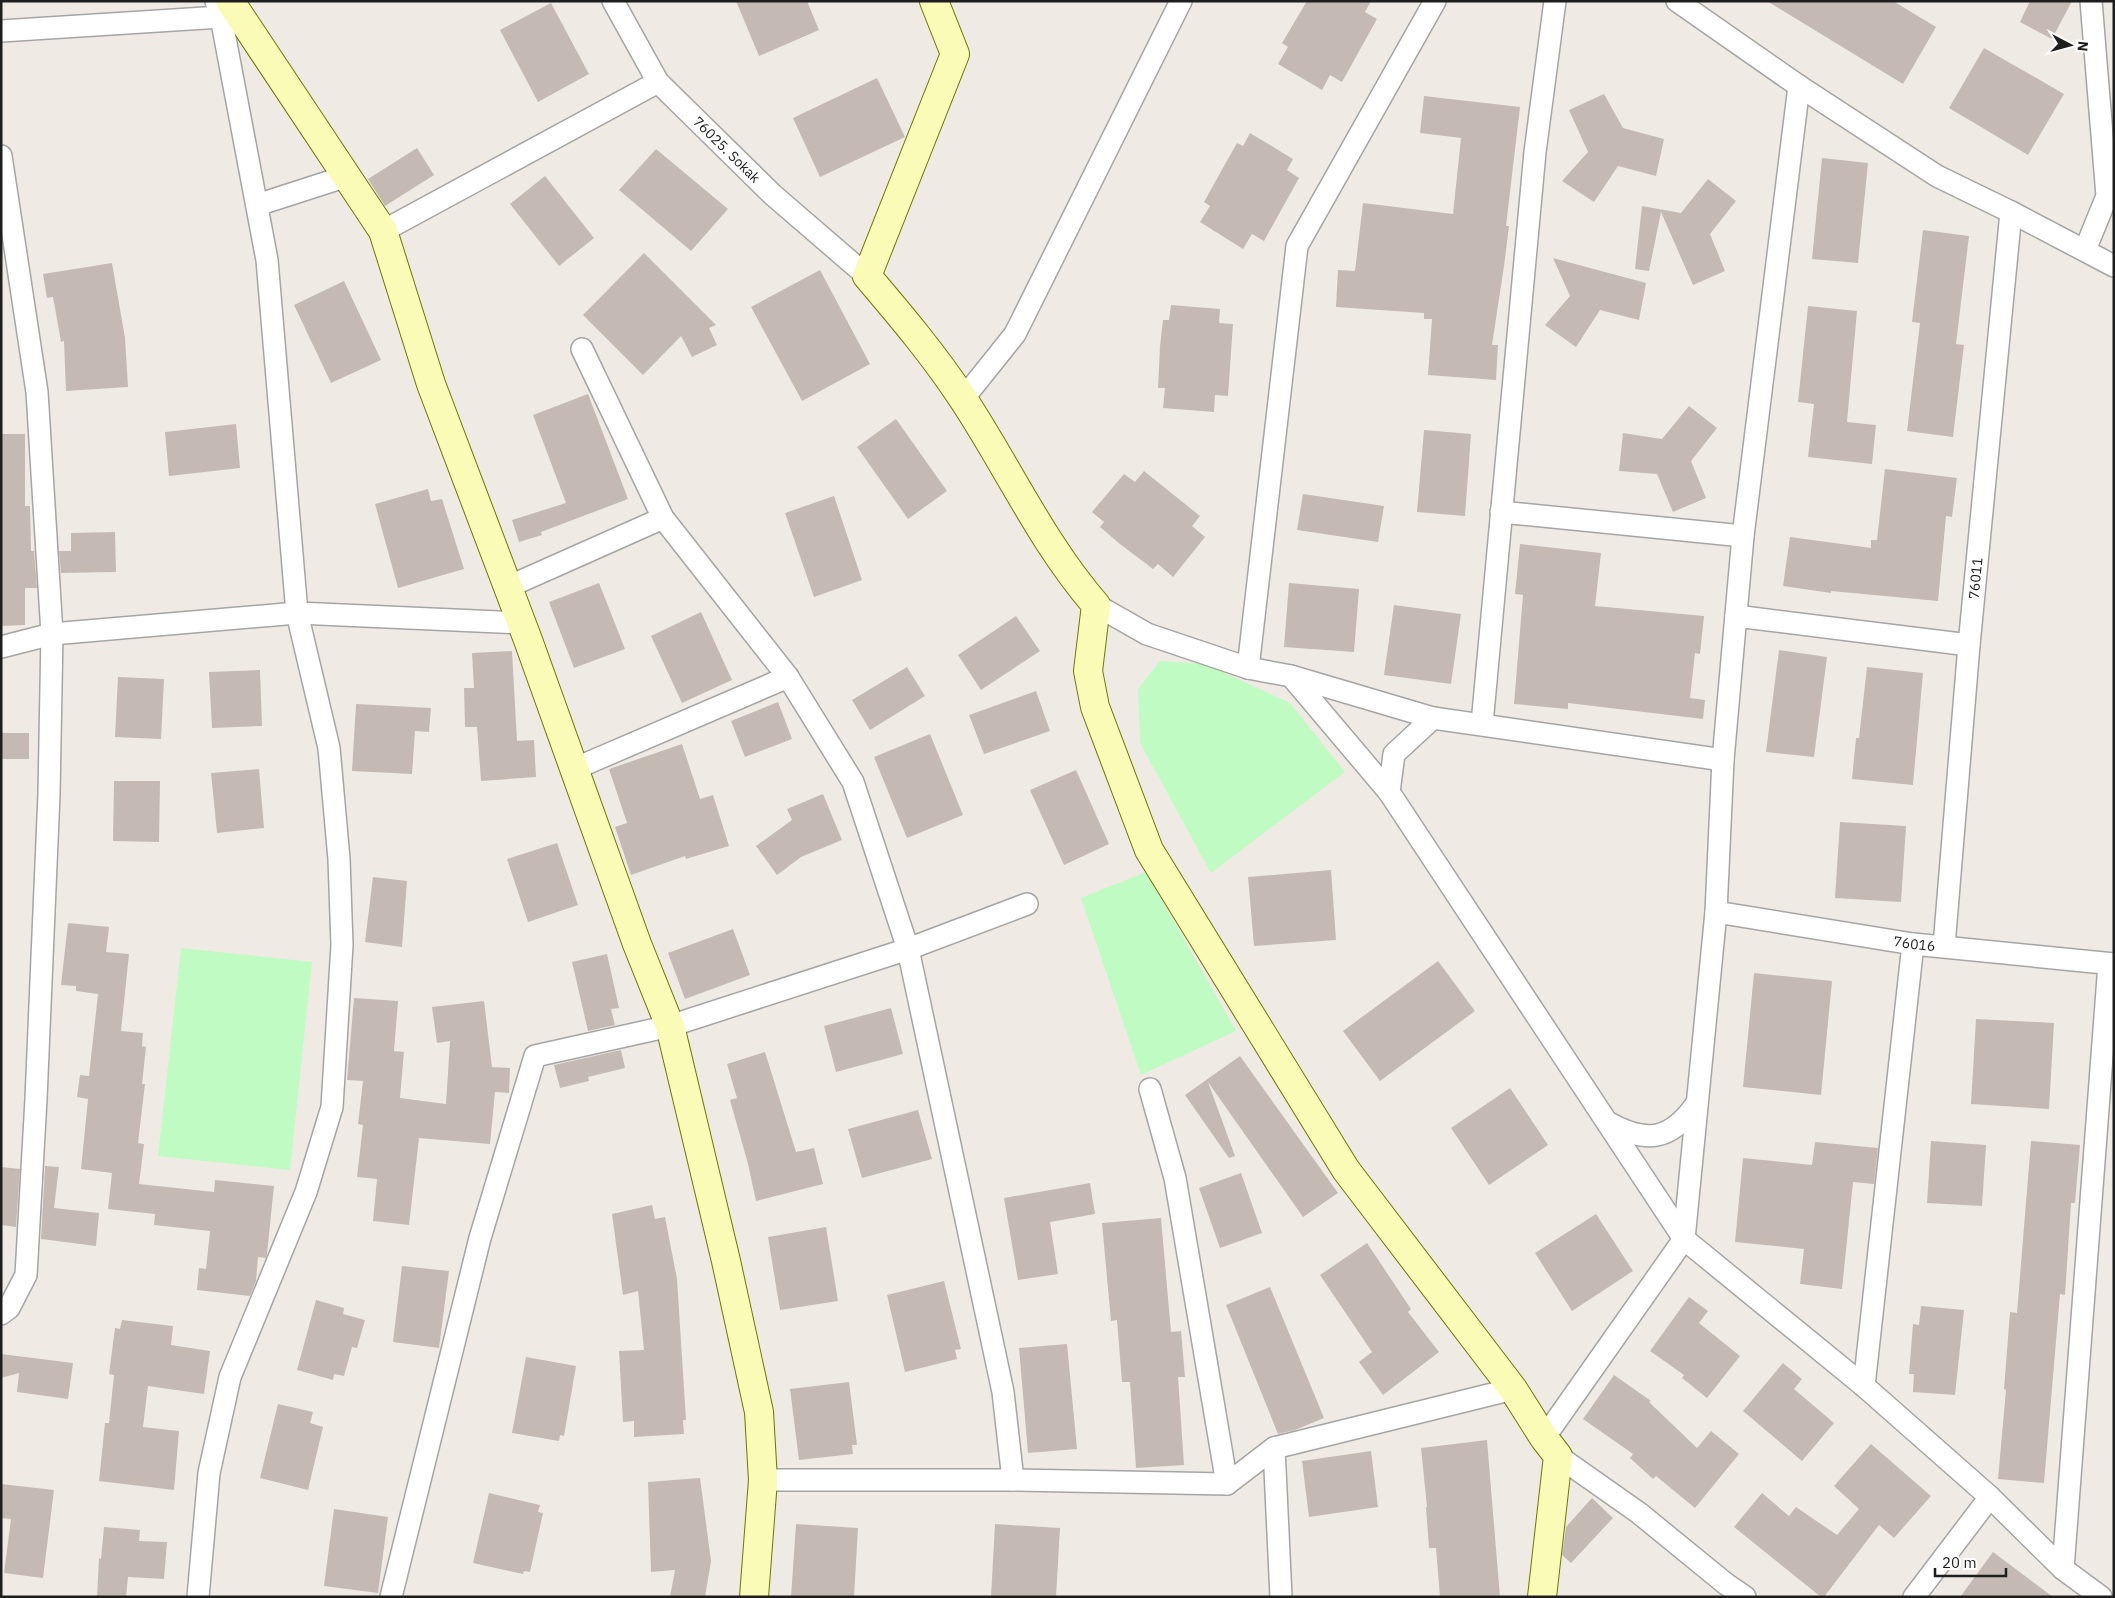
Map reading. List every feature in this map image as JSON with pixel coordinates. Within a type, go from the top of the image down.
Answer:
[{"type":"street","name":"76025. Sokak","points":[[613,1],[658,82],[772,195],[867,276]]},
{"type":"street","points":[[934,1],[954,54],[867,276],[929,350],[963,399],[1060,561],[1096,605],[1148,634],[1248,668],[1291,676],[1433,718],[1723,760]]},
{"type":"street","points":[[963,399],[1016,334],[1181,1]]},
{"type":"street","points":[[1248,668],[1297,246],[1435,1]]},
{"type":"street","points":[[1482,724],[1535,152],[1555,1]]},
{"type":"street","points":[[1677,1],[1799,86],[1937,176],[2114,266]]},
{"type":"street","points":[[2085,250],[2107,196],[2091,1]]},
{"type":"street","points":[[1,31],[223,7]]},
{"type":"street","points":[[223,7],[347,176],[383,231],[431,384],[522,623],[637,944],[670,1026],[726,1260],[759,1412],[763,1480],[754,1597]]},
{"type":"street","points":[[198,1597],[209,1473],[230,1377],[306,1192],[332,1108],[342,945],[339,859],[329,748],[297,613],[267,260],[223,7]]},
{"type":"street","points":[[383,231],[658,82]]},
{"type":"street","points":[[1542,1597],[1551,1447],[1684,1238],[1716,912],[1723,760],[1736,616],[1799,86]]},
{"type":"street","points":[[1,156],[37,392],[52,634],[48,813],[37,1090],[26,1275],[9,1308],[1,1314]]},
{"type":"street","points":[[257,205],[347,176]]},
{"type":"street","name":"76011","points":[[1944,946],[1969,645],[2011,212]]},
{"type":"street","points":[[582,349],[663,518],[788,677],[853,782],[908,949],[1003,1392],[1013,1480]]},
{"type":"street","points":[[1502,512],[1744,536]]},
{"type":"street","points":[[508,587],[663,518]]},
{"type":"street","points":[[1096,605],[1088,671],[1095,707],[1149,850],[1346,1170],[1514,1389],[1551,1447],[1639,1513],[1744,1597]]},
{"type":"street","points":[[1,647],[52,634],[297,613],[522,623]]},
{"type":"street","points":[[1736,616],[1969,645]]},
{"type":"street","points":[[1291,676],[1389,792],[1684,1238],[1864,1386],[1990,1496],[2064,1570],[2097,1595]]},
{"type":"street","points":[[574,769],[788,677]]},
{"type":"street","points":[[1389,792],[1394,754],[1433,718]]},
{"type":"street","points":[[391,1597],[480,1238],[535,1056],[670,1026],[908,949],[1027,904]]},
{"type":"street","name":"76016","points":[[1716,912],[1913,944],[2111,964]]},
{"type":"street","points":[[1864,1386],[1913,944]]},
{"type":"street","points":[[2064,1570],[2111,964]]},
{"type":"street","points":[[1150,1089],[1175,1178],[1227,1484]]},
{"type":"street","points":[[1607,1122],[1626,1132],[1648,1136],[1668,1132],[1685,1121],[1697,1103]]},
{"type":"street","points":[[763,1480],[1013,1480],[1227,1484],[1274,1448],[1514,1389]]},
{"type":"street","points":[[1274,1448],[1280,1597]]},
{"type":"street","points":[[1914,1597],[1990,1496]]},
{"type":"green space","points":[[1160,661],[1205,664],[1290,703],[1345,772],[1211,873],[1140,743],[1138,689]]},
{"type":"green space","points":[[1146,872],[1236,1031],[1141,1075],[1081,898]]},
{"type":"green space","points":[[181,948],[312,962],[290,1170],[158,1156]]},
{"type":"building","points":[[736,1],[807,1],[819,30],[759,56]]},
{"type":"building","points":[[1307,1],[1371,1],[1365,12],[1377,19],[1342,82],[1330,75],[1322,90],[1278,64],[1288,47],[1282,43]]},
{"type":"building","points":[[1767,1],[1893,1],[1936,27],[1903,84]]},
{"type":"building","points":[[2030,1],[2072,1],[2052,39],[2020,22]]},
{"type":"building","points":[[551,3],[589,74],[538,102],[500,30]]},
{"type":"building","points":[[1984,48],[2064,94],[2028,155],[1949,108]]},
{"type":"building","points":[[877,78],[905,137],[820,177],[793,118]]},
{"type":"building","points":[[1604,94],[1623,128],[1664,139],[1656,176],[1618,166],[1594,202],[1562,181],[1588,152],[1569,110]]},
{"type":"building","points":[[1424,96],[1520,107],[1506,226],[1509,226],[1492,345],[1498,345],[1496,380],[1428,375],[1432,319],[1424,319],[1424,313],[1336,307],[1338,270],[1355,271],[1363,203],[1453,214],[1461,138],[1420,133]]},
{"type":"building","points":[[1250,133],[1293,159],[1287,170],[1299,178],[1264,241],[1252,234],[1243,249],[1200,222],[1210,206],[1204,202],[1224,166],[1237,143],[1243,146]]},
{"type":"building","points":[[417,148],[434,175],[385,206],[368,179]]},
{"type":"building","points":[[656,149],[728,209],[691,251],[619,190]]},
{"type":"building","points":[[1822,158],[1868,163],[1858,263],[1812,259]]},
{"type":"building","points":[[545,176],[594,238],[559,266],[510,204]]},
{"type":"building","points":[[1708,179],[1736,201],[1710,234],[1725,271],[1693,285],[1661,212],[1649,271],[1635,269],[1642,206],[1681,213]]},
{"type":"building","points":[[1923,230],[1969,236],[1956,344],[1964,345],[1953,437],[1907,431],[1920,323],[1912,322]]},
{"type":"building","points":[[644,253],[716,325],[709,328],[717,345],[692,357],[681,336],[643,375],[583,315]]},
{"type":"building","points":[[1553,258],[1646,283],[1639,320],[1600,310],[1576,347],[1545,325],[1570,296]]},
{"type":"building","points":[[112,263],[125,338],[128,387],[66,391],[64,341],[61,342],[53,297],[47,298],[43,274]]},
{"type":"building","points":[[820,270],[870,364],[802,401],[751,307]]},
{"type":"building","points":[[344,281],[381,360],[331,383],[294,305]]},
{"type":"building","points":[[1171,305],[1220,309],[1219,323],[1233,324],[1228,396],[1215,395],[1214,412],[1163,408],[1165,388],[1158,388],[1160,346],[1163,320],[1169,320]]},
{"type":"building","points":[[1808,306],[1857,311],[1847,422],[1876,425],[1872,464],[1808,457],[1814,404],[1798,402]]},
{"type":"building","points":[[588,394],[628,499],[541,532],[542,535],[519,542],[512,520],[566,503],[533,415]]},
{"type":"building","points":[[1689,406],[1717,428],[1691,461],[1706,498],[1673,512],[1657,474],[1619,471],[1623,433],[1662,439]]},
{"type":"building","points":[[896,419],[947,491],[908,519],[857,447]]},
{"type":"building","points":[[236,424],[240,468],[169,476],[165,432]]},
{"type":"building","points":[[1424,430],[1471,434],[1465,516],[1417,512]]},
{"type":"building","points":[[1,434],[25,434],[25,506],[30,506],[31,551],[34,551],[37,588],[25,588],[25,625],[1,626]]},
{"type":"building","points":[[1885,469],[1957,478],[1952,517],[1946,516],[1938,601],[1831,591],[1831,593],[1783,586],[1790,537],[1871,548],[1871,540],[1877,540]]},
{"type":"building","points":[[1144,471],[1200,516],[1192,526],[1205,537],[1173,577],[1158,564],[1153,569],[1120,544],[1100,527],[1104,522],[1092,512],[1124,474],[1135,482]]},
{"type":"building","points":[[428,489],[431,501],[442,499],[464,569],[398,588],[375,504]]},
{"type":"building","points":[[1303,494],[1384,506],[1378,542],[1297,530]]},
{"type":"building","points":[[834,496],[862,580],[814,597],[785,513]]},
{"type":"building","points":[[115,532],[116,572],[61,573],[59,551],[71,551],[71,533]]},
{"type":"building","points":[[1520,544],[1601,553],[1595,606],[1704,616],[1700,654],[1695,653],[1690,698],[1705,700],[1703,719],[1568,703],[1568,709],[1514,704],[1523,595],[1515,594]]},
{"type":"building","points":[[599,583],[625,649],[574,668],[549,602]]},
{"type":"building","points":[[1289,583],[1359,589],[1354,652],[1284,647]]},
{"type":"building","points":[[1394,605],[1461,614],[1451,684],[1384,675]]},
{"type":"building","points":[[701,612],[732,680],[682,703],[651,636]]},
{"type":"building","points":[[1016,616],[1040,651],[981,690],[958,655]]},
{"type":"building","points":[[1779,650],[1827,657],[1814,757],[1766,752]]},
{"type":"building","points":[[512,651],[517,741],[534,740],[536,777],[481,781],[477,727],[465,727],[464,688],[474,688],[472,653]]},
{"type":"building","points":[[907,667],[925,696],[870,730],[852,700]]},
{"type":"building","points":[[1867,667],[1923,673],[1913,785],[1852,779]]},
{"type":"building","points":[[260,670],[262,726],[212,728],[209,672]]},
{"type":"building","points":[[118,677],[164,679],[161,739],[115,737]]},
{"type":"building","points":[[1036,691],[1050,731],[984,754],[969,715]]},
{"type":"building","points":[[778,702],[792,739],[745,757],[731,721]]},
{"type":"building","points":[[356,704],[431,708],[429,732],[415,731],[412,774],[352,771]]},
{"type":"building","points":[[1,733],[29,733],[29,759],[1,759]]},
{"type":"building","points":[[930,734],[963,815],[907,838],[874,757]]},
{"type":"building","points":[[682,744],[700,799],[713,795],[729,846],[686,859],[685,856],[631,875],[615,827],[627,823],[609,769]]},
{"type":"building","points":[[259,769],[264,828],[217,833],[211,773]]},
{"type":"building","points":[[1076,770],[1109,844],[1064,865],[1030,790]]},
{"type":"building","points":[[114,781],[160,781],[159,842],[113,841]]},
{"type":"building","points":[[823,794],[842,840],[801,857],[777,875],[756,846],[792,820],[787,809]]},
{"type":"building","points":[[1840,822],[1906,826],[1901,902],[1835,898]]},
{"type":"building","points":[[557,843],[578,905],[528,922],[507,859]]},
{"type":"building","points":[[1331,870],[1336,940],[1254,946],[1248,877]]},
{"type":"building","points":[[373,877],[407,881],[402,947],[365,942]]},
{"type":"building","points":[[68,923],[109,927],[106,952],[129,954],[121,1031],[143,1033],[142,1046],[146,1047],[142,1084],[145,1084],[138,1143],[144,1144],[139,1184],[214,1192],[215,1180],[274,1186],[267,1254],[266,1258],[258,1257],[256,1281],[250,1296],[197,1290],[199,1268],[206,1269],[210,1231],[154,1225],[155,1214],[108,1209],[112,1173],[81,1169],[88,1099],[77,1097],[80,1075],[89,1076],[98,994],[76,991],[76,986],[61,985]]},
{"type":"building","points":[[733,929],[750,975],[685,999],[668,953]]},
{"type":"building","points":[[607,954],[619,1008],[611,1009],[615,1025],[588,1031],[572,962]]},
{"type":"building","points":[[1438,961],[1475,1011],[1380,1081],[1343,1031]]},
{"type":"building","points":[[1754,973],[1832,981],[1821,1095],[1743,1087]]},
{"type":"building","points":[[354,998],[398,1001],[394,1051],[404,1052],[400,1098],[446,1104],[450,1041],[437,1043],[432,1007],[484,1001],[492,1067],[510,1068],[509,1093],[495,1092],[490,1144],[419,1138],[409,1225],[373,1221],[377,1179],[357,1177],[363,1125],[358,1124],[363,1081],[347,1080]]},
{"type":"building","points":[[891,1008],[903,1054],[836,1072],[824,1026]]},
{"type":"building","points":[[1976,1019],[2054,1023],[2049,1109],[1971,1104]]},
{"type":"building","points":[[621,1050],[625,1068],[588,1077],[589,1081],[560,1088],[554,1065]]},
{"type":"building","points":[[765,1052],[796,1152],[814,1148],[823,1184],[756,1201],[730,1100],[737,1098],[727,1064]]},
{"type":"building","points":[[1240,1056],[1338,1193],[1303,1217],[1208,1082],[1235,1156],[1229,1158],[1185,1095]]},
{"type":"building","points":[[1510,1088],[1548,1145],[1489,1185],[1451,1128]]},
{"type":"building","points":[[918,1110],[932,1159],[862,1178],[848,1129]]},
{"type":"building","points":[[1931,1141],[1986,1145],[1982,1206],[1927,1203]]},
{"type":"building","points":[[2031,1141],[2080,1145],[2075,1203],[2071,1203],[2065,1295],[2060,1294],[2044,1483],[1998,1479],[2006,1390],[2004,1389],[2010,1312],[2017,1313]]},
{"type":"building","points":[[1815,1142],[1878,1148],[1874,1184],[1853,1182],[1842,1289],[1800,1284],[1804,1249],[1735,1242],[1743,1158],[1812,1165]]},
{"type":"building","points":[[45,1166],[59,1167],[54,1208],[99,1213],[96,1246],[41,1239]]},
{"type":"building","points":[[1,1167],[20,1169],[16,1227],[1,1225]]},
{"type":"building","points":[[1241,1173],[1262,1233],[1220,1248],[1199,1188]]},
{"type":"building","points":[[1090,1183],[1095,1214],[1050,1222],[1058,1274],[1018,1280],[1004,1198]]},
{"type":"building","points":[[652,1205],[655,1219],[665,1217],[677,1279],[686,1420],[683,1420],[684,1434],[634,1437],[634,1421],[623,1422],[619,1351],[644,1350],[638,1291],[623,1295],[612,1214]]},
{"type":"building","points":[[1596,1214],[1633,1271],[1572,1311],[1535,1253]]},
{"type":"building","points":[[1161,1218],[1171,1332],[1181,1331],[1185,1377],[1178,1377],[1184,1465],[1136,1468],[1130,1382],[1122,1382],[1117,1320],[1111,1321],[1102,1223]]},
{"type":"building","points":[[826,1227],[838,1301],[780,1310],[768,1237]]},
{"type":"building","points":[[1367,1243],[1411,1309],[1408,1312],[1439,1352],[1383,1395],[1359,1362],[1372,1352],[1320,1275]]},
{"type":"building","points":[[402,1266],[449,1271],[439,1348],[393,1342]]},
{"type":"building","points":[[944,1281],[961,1349],[955,1350],[957,1359],[905,1372],[887,1295]]},
{"type":"building","points":[[1270,1287],[1324,1418],[1295,1430],[1278,1434],[1226,1305]]},
{"type":"building","points":[[1689,1297],[1708,1311],[1699,1323],[1740,1356],[1707,1398],[1682,1378],[1684,1375],[1650,1351]]},
{"type":"building","points":[[316,1300],[344,1308],[343,1314],[365,1320],[357,1348],[352,1347],[344,1376],[334,1374],[333,1380],[297,1370]]},
{"type":"building","points":[[1921,1306],[1964,1310],[1955,1395],[1913,1392],[1914,1374],[1909,1374],[1913,1324],[1919,1325]]},
{"type":"building","points":[[122,1320],[173,1326],[171,1345],[210,1351],[204,1394],[148,1386],[143,1427],[179,1431],[174,1490],[99,1481],[105,1423],[109,1423],[114,1375],[109,1374],[115,1328],[120,1329]]},
{"type":"building","points":[[1067,1344],[1077,1449],[1028,1453],[1019,1348]]},
{"type":"building","points":[[1,1354],[73,1363],[68,1399],[17,1392],[19,1373],[1,1378]]},
{"type":"building","points":[[526,1357],[576,1366],[564,1436],[560,1435],[559,1441],[512,1433]]},
{"type":"building","points":[[1783,1363],[1802,1379],[1794,1389],[1834,1423],[1802,1461],[1743,1411]]},
{"type":"building","points":[[1614,1375],[1651,1401],[1649,1402],[1697,1448],[1711,1431],[1739,1454],[1695,1508],[1656,1476],[1653,1479],[1630,1458],[1633,1454],[1583,1419]]},
{"type":"building","points":[[849,1382],[857,1445],[852,1445],[853,1454],[799,1460],[790,1389]]},
{"type":"building","points":[[278,1404],[313,1412],[310,1423],[323,1427],[308,1490],[260,1478]]},
{"type":"building","points":[[1487,1440],[1500,1597],[1440,1597],[1436,1548],[1429,1548],[1421,1448]]},
{"type":"building","points":[[1871,1444],[1931,1496],[1894,1538],[1879,1525],[1824,1597],[1821,1597],[1734,1527],[1762,1493],[1789,1516],[1796,1507],[1837,1535],[1859,1509],[1834,1486]]},
{"type":"building","points":[[1371,1451],[1378,1507],[1309,1517],[1302,1461]]},
{"type":"building","points":[[700,1478],[711,1561],[705,1597],[670,1597],[675,1570],[651,1572],[648,1482]]},
{"type":"building","points":[[1,1484],[54,1490],[43,1578],[4,1573],[11,1519],[1,1518]]},
{"type":"building","points":[[489,1493],[540,1505],[538,1512],[543,1513],[530,1572],[524,1571],[523,1574],[473,1563]]},
{"type":"building","points":[[1592,1498],[1613,1518],[1571,1563],[1562,1555],[1566,1527]]},
{"type":"building","points":[[334,1509],[388,1517],[378,1593],[324,1586]]},
{"type":"building","points":[[796,1524],[858,1528],[854,1597],[791,1597]]},
{"type":"building","points":[[995,1524],[1060,1528],[1056,1597],[991,1597]]},
{"type":"building","points":[[104,1527],[140,1530],[139,1541],[167,1542],[164,1579],[128,1577],[126,1597],[97,1597],[99,1558],[101,1559]]},
{"type":"building","points":[[1993,1552],[2053,1597],[1960,1597]]}]
